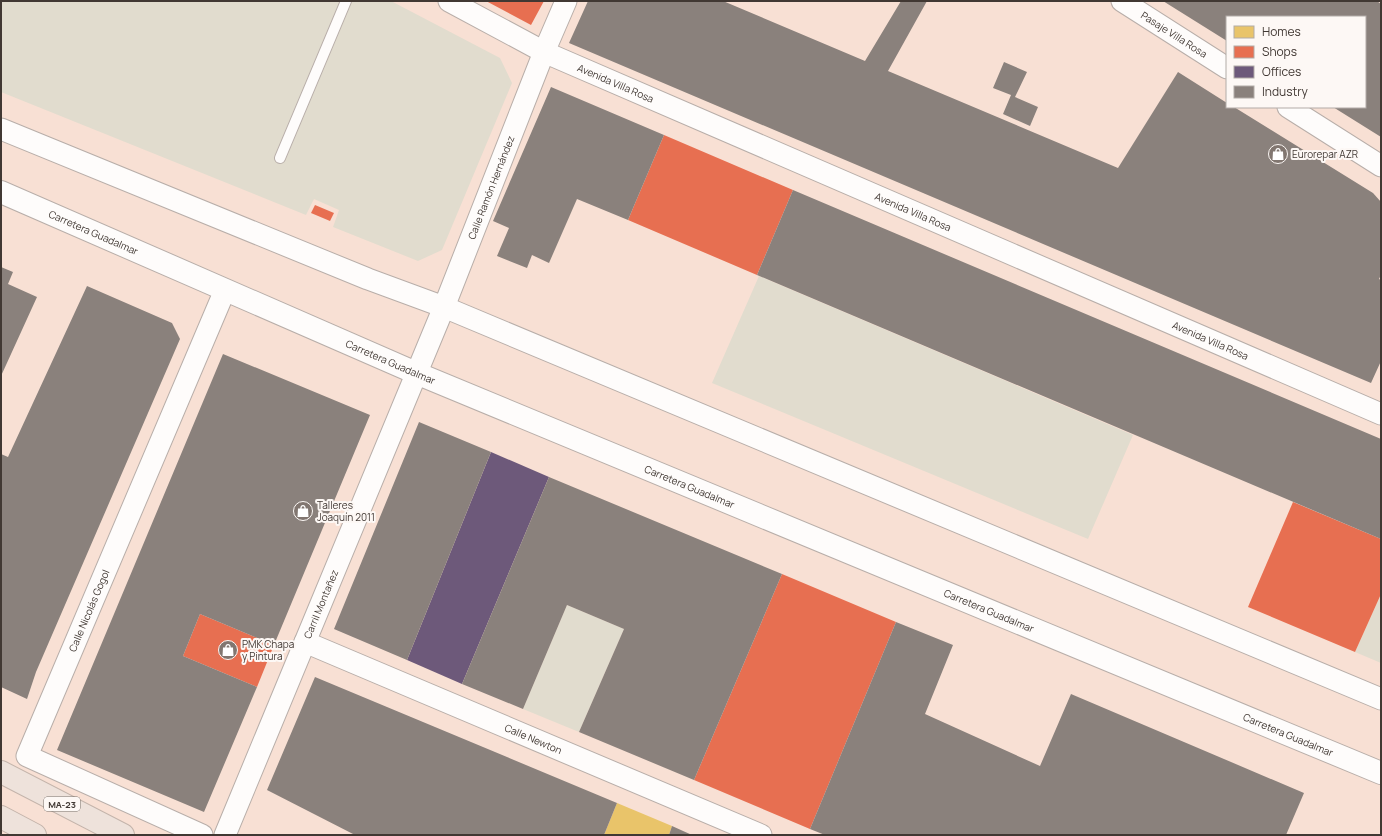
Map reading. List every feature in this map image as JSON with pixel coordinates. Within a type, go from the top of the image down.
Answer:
[{"type":"highway","name":"MA-23","points":[[1,772],[123,835]]},
{"type":"highway","points":[[1,817],[36,835]]},
{"type":"street","name":"Avenida Villa Rosa","points":[[449,1],[544,52],[1381,414]]},
{"type":"street","name":"Calle Ramón Hernández","points":[[416,374],[444,307],[544,52],[566,1]]},
{"type":"street","name":"Pasaje Villa Rosa","points":[[1122,1],[1226,67]]},
{"type":"street","points":[[1290,108],[1381,166]]},
{"type":"street","points":[[1,129],[368,279],[444,307],[1381,699]]},
{"type":"street","name":"Carretera Guadalmar","points":[[1,192],[416,374],[1381,773]]},
{"type":"street","name":"Calle Nicolás Gogol","points":[[202,835],[28,756],[225,290]]},
{"type":"street","name":"Carril Montañez","points":[[225,835],[416,374]]},
{"type":"street","name":"Calle Newton","points":[[306,642],[761,835]]},
{"type":"lane","points":[[280,158],[346,1]]},
{"type":"shaded area","points":[[1,1],[1381,1],[1381,835],[1,835]]},
{"type":"shaded area","points":[[1,1],[391,1],[500,58],[512,83],[442,250],[418,261],[333,227],[339,210],[314,199],[306,215],[1,92]]},
{"type":"shaded area","points":[[759,276],[1133,435],[1088,539],[712,383]]},
{"type":"shaded area","points":[[1381,594],[1381,663],[1355,652]]},
{"type":"shaded area","points":[[567,605],[624,629],[579,732],[523,709]]},
{"type":"building: Homes","points":[[617,803],[672,826],[669,835],[604,835]]},
{"type":"building: Shops","points":[[486,1],[544,1],[531,25]]},
{"type":"building: Shops","points":[[664,135],[793,190],[757,275],[628,220]]},
{"type":"building: Shops","points":[[315,205],[334,213],[330,221],[311,213]]},
{"type":"building: Shops","points":[[1293,502],[1381,539],[1381,594],[1355,652],[1248,607]]},
{"type":"building: Shops","points":[[782,574],[896,622],[810,829],[694,780]]},
{"type":"building: Shops","name":"PMK Chapa y Pintura","points":[[200,614],[274,645],[257,687],[183,656]]},
{"type":"building: Offices","points":[[491,452],[549,477],[462,684],[407,660]]},
{"type":"building: Industry","points":[[588,1],[723,1],[865,61],[901,1],[927,1],[888,71],[1118,168],[1178,72],[1226,102],[1226,108],[1236,108],[1373,193],[1381,202],[1381,275],[1379,279],[1381,280],[1381,361],[1371,383],[569,43]]},
{"type":"building: Industry","points":[[1163,1],[1377,1],[1381,4],[1381,137],[1335,108],[1366,108],[1366,16],[1226,16],[1226,40]]},
{"type":"building: Industry","points":[[1004,62],[1027,72],[1015,97],[1038,107],[1030,126],[1003,114],[1011,95],[993,88]]},
{"type":"building: Industry","points":[[551,87],[664,135],[628,220],[577,199],[549,263],[532,255],[527,268],[497,256],[509,228],[493,221]]},
{"type":"building: Industry","points":[[793,190],[1381,439],[1381,539],[757,275]]},
{"type":"building: Industry","points":[[1,267],[13,272],[8,284],[37,297],[1,376]]},
{"type":"building: Industry","points":[[87,286],[172,323],[180,339],[36,672],[27,699],[1,687],[1,454],[8,457]]},
{"type":"building: Industry","points":[[223,354],[370,415],[274,645],[200,614],[183,656],[257,687],[204,812],[57,750]]},
{"type":"building: Industry","points":[[419,422],[491,452],[407,660],[334,629]]},
{"type":"building: Industry","points":[[549,477],[782,574],[694,780],[579,732],[624,629],[567,605],[523,709],[462,684]]},
{"type":"building: Industry","points":[[896,622],[953,645],[925,714],[1040,766],[1071,694],[1304,793],[1286,835],[825,835],[810,829]]},
{"type":"building: Industry","points":[[315,677],[617,803],[604,835],[355,835],[267,790]]},
{"type":"building: Industry","points":[[672,826],[692,835],[669,835]]},
{"type":"place","name":"Eurorepar AZR","points":[[1278,154]]},
{"type":"place","name":"Talleres Joaquín 2011","points":[[303,511]]},
{"type":"place","name":"PMK Chapa y Pintura","points":[[228,650]]}]
